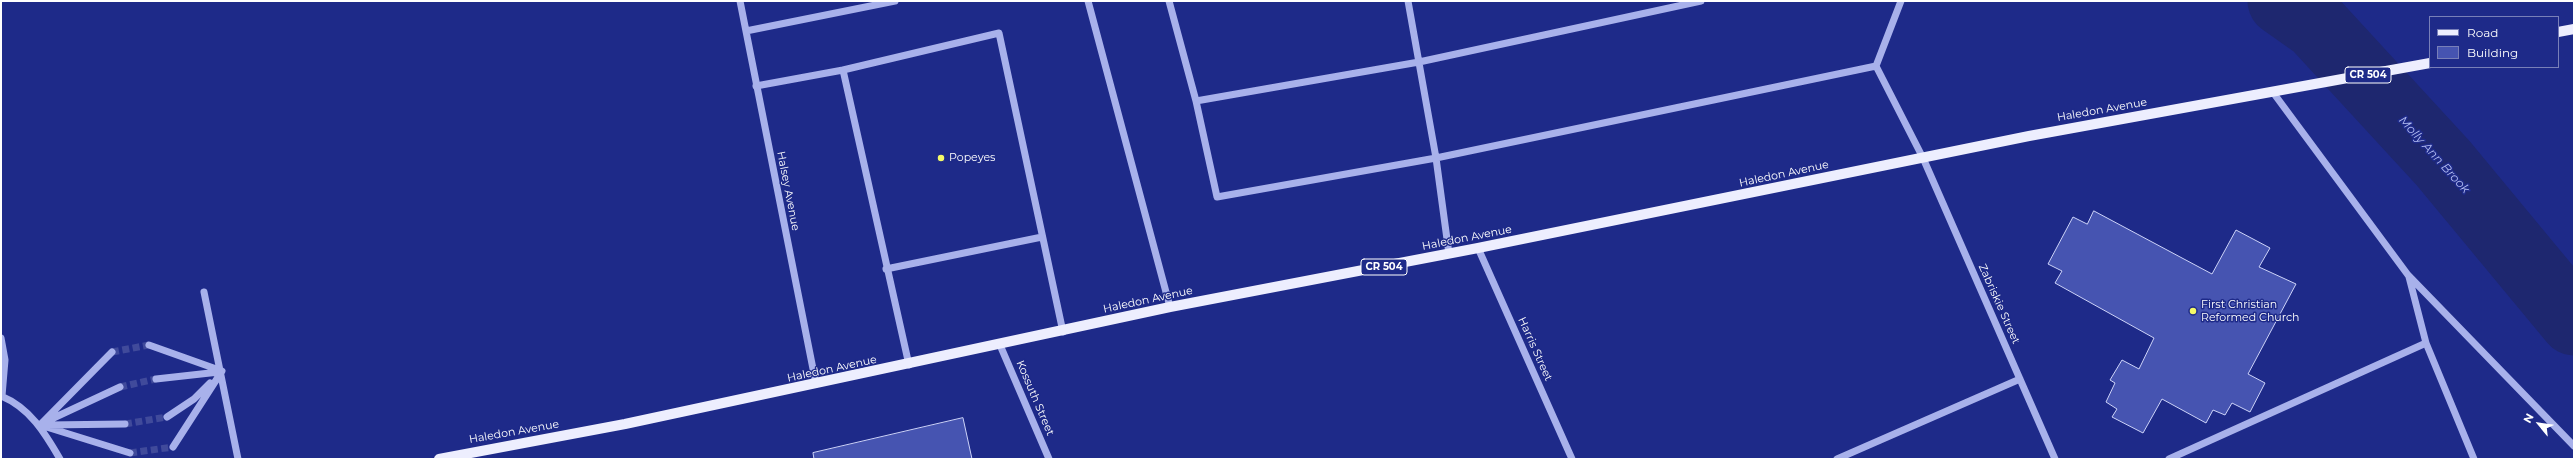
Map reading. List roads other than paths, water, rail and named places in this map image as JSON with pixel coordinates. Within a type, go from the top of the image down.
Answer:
[{"type":"main road","points":[[2559,32],[2574,29]]},
{"type":"main road","name":"Haledon Avenue","points":[[439,459],[469,456],[909,365],[1170,307],[1449,254],[2029,136],[2272,91],[2405,70],[2429,63]]},
{"type":"street","name":"Halsey Avenue","points":[[740,1],[816,384]]},
{"type":"street","points":[[746,31],[895,1]]},
{"type":"street","points":[[1088,1],[1170,307]]},
{"type":"street","points":[[1169,1],[1196,101],[1217,197],[1436,158],[1876,66],[1901,1]]},
{"type":"street","points":[[1408,1],[1436,158],[1449,254]]},
{"type":"street","points":[[1196,101],[1419,62],[1701,1]]},
{"type":"street","points":[[756,86],[843,70],[999,33],[1063,332]]},
{"type":"street","name":"Zabriskie Street","points":[[1876,66],[1923,158],[2055,459]]},
{"type":"street","points":[[843,70],[886,270],[909,365]]},
{"type":"street","points":[[2272,91],[2408,275],[2574,446]]},
{"type":"street","points":[[886,270],[1042,237]]},
{"type":"street","name":"Harris Street","points":[[1478,248],[1572,459]]},
{"type":"street","points":[[2408,275],[2426,343],[2474,459]]},
{"type":"street","points":[[204,292],[222,371],[238,459]]},
{"type":"street","points":[[1,338],[5,360],[2,396],[12,401],[40,425],[60,459]]},
{"type":"street","points":[[2169,459],[2426,343]]},
{"type":"street","points":[[149,345],[222,371]]},
{"type":"street","name":"Kossuth Street","points":[[1000,345],[1050,459]]},
{"type":"street","points":[[40,425],[112,352]]},
{"type":"street","points":[[156,380],[222,371]]},
{"type":"street","points":[[167,417],[194,399],[222,371]]},
{"type":"street","points":[[173,447],[222,371]]},
{"type":"street","points":[[1837,459],[2020,379]]},
{"type":"street","points":[[40,425],[120,387]]},
{"type":"street","points":[[40,425],[125,424]]},
{"type":"street","points":[[40,425],[130,454]]},
{"type":"waterway","name":"Molly Ann Brook","points":[[2282,1],[2316,25],[2443,163],[2574,321]]},
{"type":"tunnel","points":[[112,352],[149,345]]},
{"type":"tunnel","points":[[120,387],[156,379]]},
{"type":"tunnel","points":[[125,424],[167,417]]},
{"type":"tunnel","points":[[130,453],[173,447]]},
{"type":"place","name":"Popeyes","points":[[941,158]]},
{"type":"place","name":"First Christian Reformed Church","points":[[2193,311]]}]
